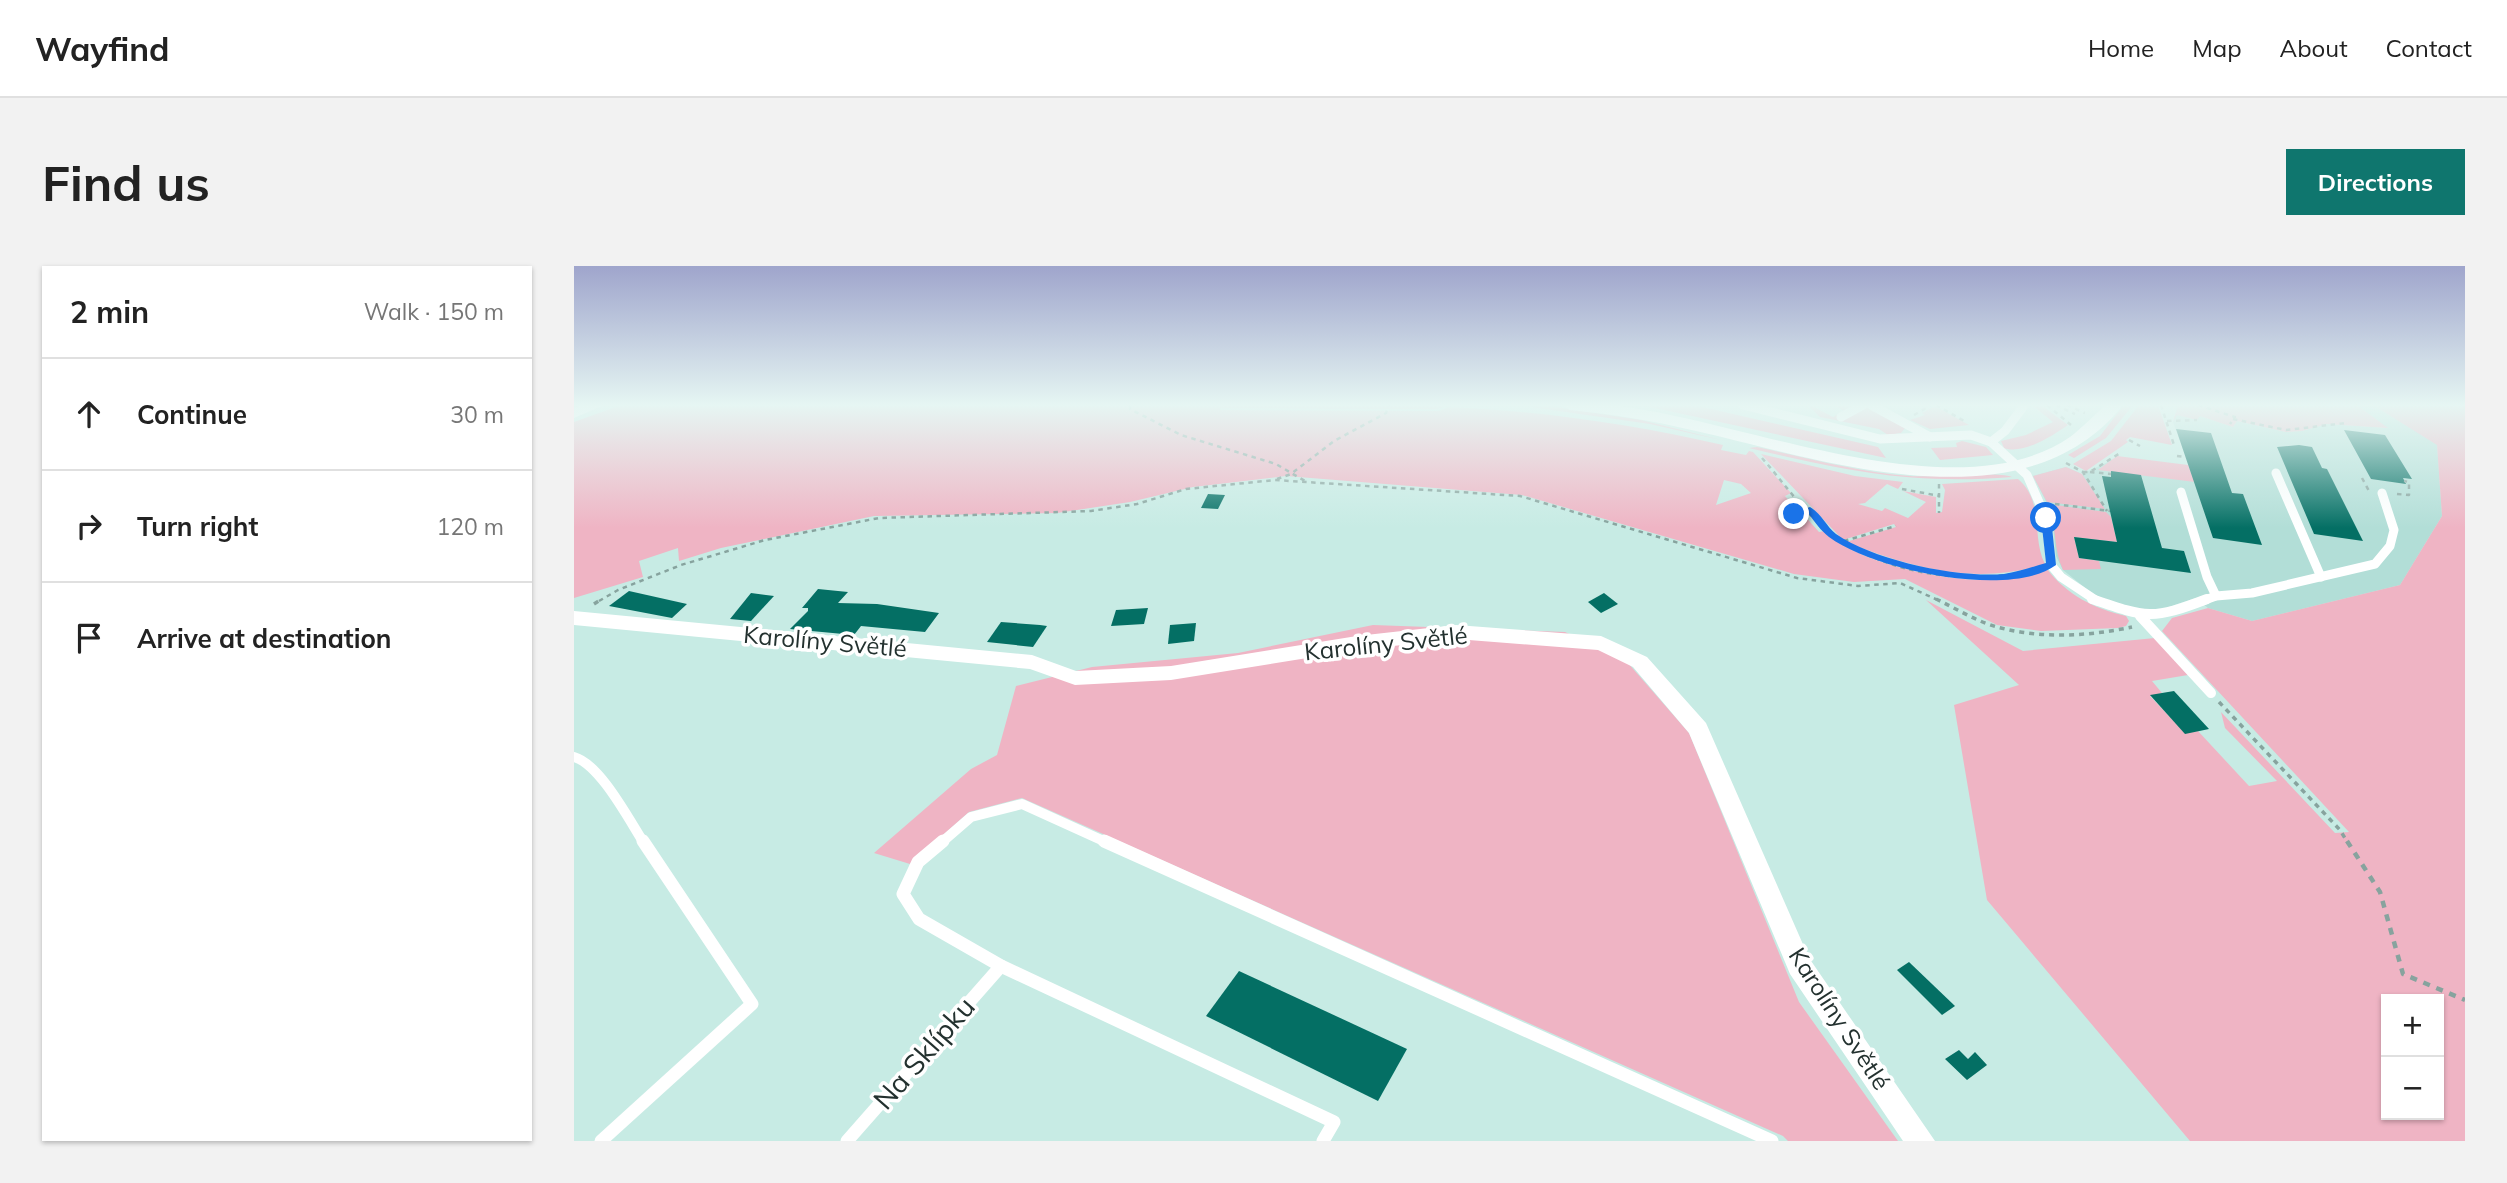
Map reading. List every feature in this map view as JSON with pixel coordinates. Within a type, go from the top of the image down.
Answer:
[{"type":"street","points":[[1778,446],[1862,466],[1948,472],[2017,464],[2070,446]]},
{"type":"street","name":"Karolíny Světlé","points":[[579,614],[1032,662],[1075,678],[1171,673],[1356,643],[1456,632],[1601,643],[1640,662],[1698,729],[1799,966],[1920,1141]]},
{"type":"lane","points":[[1996,446],[2027,475],[2046,518],[2051,565],[2061,577],[2091,598],[2140,616],[2170,613],[2216,596],[2252,593],[2375,564],[2388,552],[2395,528],[2382,493]]},
{"type":"lane","points":[[2276,473],[2321,577]]},
{"type":"lane","points":[[2181,492],[2207,577],[2216,596]]},
{"type":"lane","points":[[2140,616],[2211,693]]},
{"type":"lane","points":[[574,757],[581,758],[606,785],[752,1004],[601,1141]]},
{"type":"lane","points":[[1323,1141],[1334,1122],[1001,966],[919,919],[903,894],[918,862],[971,817],[1022,804],[1772,1141]]},
{"type":"lane","name":"Na Sklípku","points":[[847,1141],[1001,966]]},
{"type":"path","points":[[1217,446],[1273,463],[1307,482]]},
{"type":"path","points":[[1275,480],[1291,474],[1328,446]]},
{"type":"path","points":[[1756,451],[1842,541],[1881,558],[1959,576],[2007,577],[2051,565]]},
{"type":"path","points":[[2090,472],[2120,453]]},
{"type":"path","points":[[2177,456],[2186,457]]},
{"type":"path","points":[[2066,463],[2083,472],[2111,474]]},
{"type":"path","points":[[2039,501],[2108,511],[2083,472]]},
{"type":"path","points":[[579,614],[618,590],[681,565],[765,540],[879,517],[1091,511],[1137,504],[1186,489],[1275,480],[1520,496],[1797,578],[1858,586],[1900,583],[1999,628],[2043,636],[2130,630],[2140,616]]},
{"type":"path","points":[[2404,481],[2409,482],[2408,492]]},
{"type":"path","points":[[1938,482],[1939,513]]},
{"type":"path","points":[[1902,489],[1940,496]]},
{"type":"path","points":[[1780,517],[1810,510]]},
{"type":"path","points":[[1842,541],[1896,526]]},
{"type":"path","points":[[2211,693],[2340,830],[2380,892],[2403,974],[2465,1000]]},
{"type":"shaded area","points":[[574,446],[1723,446],[1721,450],[1746,455],[1749,451],[1753,452],[1791,493],[1785,496],[1798,511],[1779,515],[1781,518],[1803,514],[1819,532],[1825,531],[1860,554],[1910,570],[1962,579],[2010,578],[2047,569],[2073,593],[2093,605],[2126,616],[2129,621],[2126,626],[2118,628],[2041,631],[1997,625],[1905,579],[1854,582],[1794,574],[1522,495],[1286,476],[1193,487],[1130,502],[1057,513],[874,516],[721,548],[679,561],[678,548],[639,561],[643,577],[574,598]],"holes":[[[1724,480],[1741,484],[1751,493],[1716,505]]]},
{"type":"shaded area","points":[[1830,446],[1873,446],[1878,447],[1886,458]]},
{"type":"shaded area","points":[[1981,446],[1993,455],[1940,460],[1931,448]]},
{"type":"shaded area","points":[[2003,446],[2031,446],[2020,449]]},
{"type":"shaded area","points":[[2083,446],[2093,446],[2074,458],[2068,455]]},
{"type":"shaded area","points":[[2103,446],[2122,446],[2086,471],[2073,464]]},
{"type":"shaded area","points":[[2182,446],[2437,446],[2442,516],[2400,585],[2252,621],[2208,608],[2196,598],[2153,612],[2127,608],[2094,595],[2063,570],[2056,556],[2052,513],[2033,476],[2066,467],[2082,474],[2112,460],[2190,469]]},
{"type":"shaded area","points":[[2437,446],[2465,446],[2465,1141],[2190,1141],[1987,900],[1954,705],[2019,685],[1926,600],[2023,651],[2155,638],[2188,675],[2152,681],[2162,693],[2150,696],[2185,733],[2198,731],[2249,786],[2277,781],[2225,728],[2221,712],[2335,833],[2349,832],[2162,631],[2172,618],[2208,608],[2252,621],[2400,585],[2442,516]]},
{"type":"shaded area","points":[[1757,447],[1891,474],[2012,477],[1942,479],[1879,474],[1749,448]]},
{"type":"shaded area","points":[[1761,454],[1855,476],[1903,482],[1898,489],[1887,484],[1865,503],[1858,504],[1882,511],[1885,508],[1908,518],[1926,502],[1903,491],[1936,497],[1936,513],[1942,512],[1945,490],[1942,484],[2018,479],[2032,498],[2045,564],[2019,570],[1969,574],[1895,560],[1846,542],[1896,527],[1894,524],[1843,540]]},
{"type":"shaded area","points":[[2117,456],[2188,465],[2195,482],[2098,470]]},
{"type":"shaded area","points":[[2066,467],[2082,474],[2105,509],[2047,502],[2033,476]]},
{"type":"shaded area","points":[[2048,504],[2106,512],[2111,517],[2117,542],[2074,537],[2079,558],[2099,561],[2101,569],[2063,570]]},
{"type":"shaded area","points":[[1373,625],[1565,632],[1628,663],[1689,733],[1799,1002],[1898,1141],[1788,1141],[1783,1136],[1022,798],[969,812],[910,864],[874,853],[971,769],[997,755],[1016,686],[1092,667],[1238,653]]},
{"type":"building","points":[[2182,446],[2215,446],[2232,493],[2243,494],[2262,545],[2213,538]]},
{"type":"building","points":[[2353,446],[2392,446],[2412,479],[2403,478],[2406,484],[2371,479]]},
{"type":"building","points":[[2277,447],[2312,447],[2322,468],[2327,469],[2363,541],[2314,534]]},
{"type":"building","points":[[2111,471],[2141,475],[2162,548],[2184,551],[2191,573],[2079,558],[2074,537],[2117,542],[2102,476],[2111,477]]},
{"type":"building","points":[[1208,494],[1225,495],[1218,509],[1201,508]]},
{"type":"building","points":[[818,589],[848,592],[838,603],[877,604],[939,613],[925,632],[861,626],[854,635],[790,629],[808,611],[808,608],[802,608]]},
{"type":"building","points":[[629,591],[687,604],[672,618],[609,606]]},
{"type":"building","points":[[751,593],[774,596],[751,621],[730,619]]},
{"type":"building","points":[[1604,593],[1618,604],[1601,613],[1588,602]]},
{"type":"building","points":[[1148,608],[1144,624],[1111,626],[1116,610]]},
{"type":"building","points":[[1001,622],[1047,626],[1033,647],[987,642]]},
{"type":"building","points":[[1196,623],[1194,641],[1168,644],[1170,625]]},
{"type":"building","points":[[2174,691],[2209,729],[2185,734],[2150,695]]},
{"type":"building","points":[[1909,962],[1955,1006],[1942,1015],[1897,970]]},
{"type":"building","points":[[1239,971],[1407,1049],[1378,1101],[1206,1016]]},
{"type":"building","points":[[1959,1050],[1968,1059],[1975,1052],[1987,1065],[1967,1080],[1945,1059]]},
{"type":"route","points":[[1794,514],[1810,510],[1833,536],[1881,558],[1930,572],[1983,578],[2007,577],[2051,565],[2046,518]]}]
